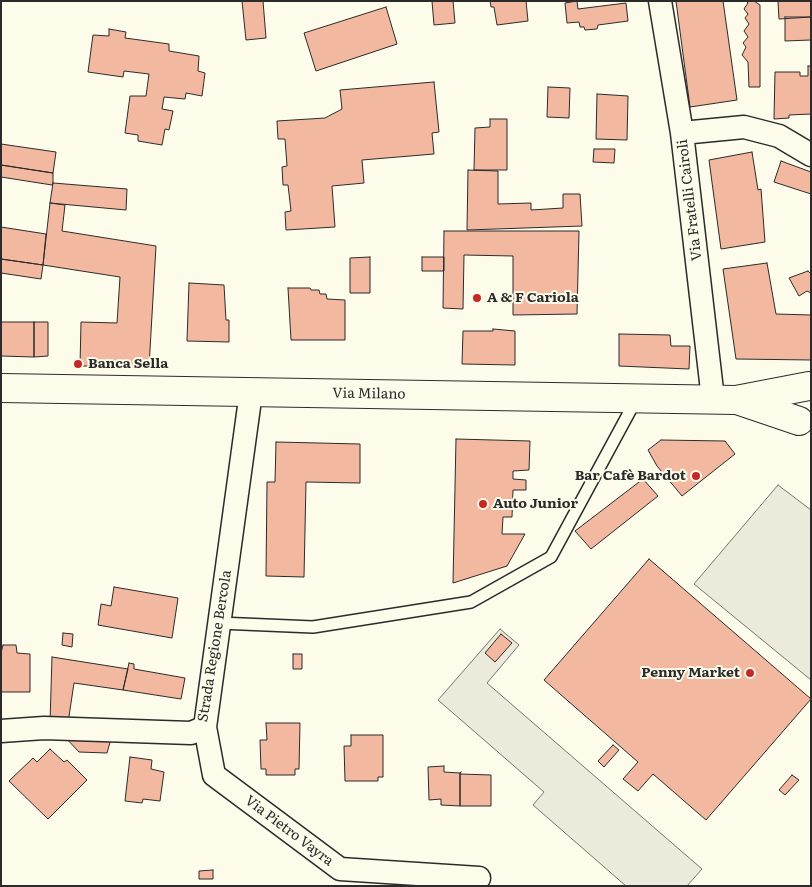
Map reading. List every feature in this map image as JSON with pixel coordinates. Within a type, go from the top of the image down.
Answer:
[{"type":"main road","name":"Via Milano","points":[[1,388],[725,399],[810,385]]},
{"type":"main road","points":[[805,430],[798,402],[810,385]]},
{"type":"main road","name":"Via Milano","points":[[725,399],[805,430]]},
{"type":"street","name":"Via Fratelli Cairoli","points":[[660,1],[725,399]]},
{"type":"street","points":[[682,133],[744,127],[779,136],[811,155]]},
{"type":"street","name":"Strada Regione Bercola","points":[[1,731],[44,728],[191,733],[204,727],[251,392]]},
{"type":"street","name":"Via Pietro Vayra","points":[[204,727],[214,775],[340,868],[479,878]]},
{"type":"lane","points":[[219,623],[313,627],[471,602],[551,557],[637,398]]},
{"type":"shaded area","points":[[778,485],[811,510],[811,680],[694,584]]},
{"type":"shaded area","points":[[500,629],[519,645],[487,683],[702,869],[687,886],[626,886],[533,805],[544,792],[438,700]]},
{"type":"building","points":[[242,1],[263,1],[266,38],[246,40]]},
{"type":"building","points":[[432,1],[453,1],[455,23],[434,25]]},
{"type":"building","points":[[490,1],[526,1],[528,21],[497,25],[494,7],[491,7]]},
{"type":"building","points":[[577,1],[578,9],[626,3],[628,21],[598,25],[597,29],[585,30],[584,27],[580,27],[579,22],[567,23],[565,3]]},
{"type":"building","points":[[676,1],[723,1],[737,100],[690,107]]},
{"type":"building","points":[[746,1],[754,1],[760,5],[760,87],[749,87],[748,62],[742,55],[746,47],[743,43],[748,37],[744,31],[749,24],[745,18],[748,14],[744,9],[748,3]]},
{"type":"building","points":[[778,1],[811,1],[811,17],[779,19]]},
{"type":"building","points":[[386,7],[397,44],[316,71],[304,33]]},
{"type":"building","points":[[785,17],[811,17],[811,40],[785,41]]},
{"type":"building","points":[[109,29],[126,32],[125,38],[169,44],[169,51],[199,56],[198,71],[205,73],[202,96],[186,93],[185,99],[164,97],[162,109],[173,111],[169,130],[165,129],[162,145],[138,141],[138,135],[125,133],[130,96],[146,96],[149,74],[124,71],[123,77],[88,72],[93,35],[109,36]]},
{"type":"building","points":[[808,66],[811,66],[811,114],[789,115],[789,118],[774,119],[775,72],[800,72],[800,76],[808,76]]},
{"type":"building","points":[[434,82],[439,132],[432,133],[434,154],[362,160],[364,183],[332,186],[335,227],[286,230],[285,212],[291,211],[288,185],[283,185],[282,167],[287,166],[285,139],[278,139],[277,121],[325,118],[342,109],[340,90]]},
{"type":"building","points":[[548,87],[570,88],[569,118],[547,117]]},
{"type":"building","points":[[597,94],[628,96],[627,140],[596,139]]},
{"type":"building","points":[[490,119],[507,119],[507,170],[474,170],[475,128],[490,127]]},
{"type":"building","points":[[1,144],[56,152],[53,173],[1,165]]},
{"type":"building","points":[[594,149],[615,149],[614,163],[593,162]]},
{"type":"building","points":[[752,152],[758,190],[761,189],[765,242],[721,249],[709,160]]},
{"type":"building","points":[[781,161],[811,172],[811,194],[774,182]]},
{"type":"building","points":[[1,165],[53,173],[53,183],[52,185],[1,177]]},
{"type":"building","points":[[468,170],[498,171],[498,204],[531,203],[531,210],[563,208],[563,194],[580,194],[582,226],[467,230]]},
{"type":"building","points":[[53,183],[127,189],[126,210],[50,203]]},
{"type":"building","points":[[50,203],[65,205],[62,231],[156,246],[149,367],[80,366],[81,322],[117,323],[120,277],[43,265]]},
{"type":"building","points":[[1,227],[46,234],[43,265],[1,259]]},
{"type":"building","points":[[444,231],[579,231],[577,314],[513,315],[513,256],[464,255],[463,309],[443,308]]},
{"type":"building","points":[[370,257],[370,293],[350,293],[350,258]]},
{"type":"building","points":[[422,257],[444,257],[444,271],[422,271]]},
{"type":"building","points":[[1,259],[43,265],[41,279],[1,273]]},
{"type":"building","points":[[767,263],[776,314],[811,315],[811,360],[736,359],[723,269]]},
{"type":"building","points":[[808,271],[811,274],[811,293],[807,291],[799,296],[789,278]]},
{"type":"building","points":[[189,283],[224,285],[226,320],[229,320],[229,342],[187,341]]},
{"type":"building","points":[[288,288],[310,288],[311,290],[319,290],[320,294],[326,294],[327,299],[345,300],[345,340],[291,340]]},
{"type":"building","points":[[1,322],[34,322],[34,357],[1,356]]},
{"type":"building","points":[[34,322],[48,322],[48,356],[34,357]]},
{"type":"building","points":[[493,329],[515,331],[515,365],[462,364],[463,331],[493,331]]},
{"type":"building","points":[[619,334],[670,335],[671,346],[690,346],[689,369],[619,366]]},
{"type":"building","name":"Auto Junior","points":[[456,439],[530,441],[529,470],[513,471],[513,479],[526,480],[526,490],[513,490],[512,517],[503,517],[502,534],[525,534],[507,566],[453,583]]},
{"type":"building","points":[[661,440],[725,441],[735,454],[682,496],[657,466],[648,450]]},
{"type":"building","points":[[276,442],[360,444],[360,483],[306,482],[304,577],[266,576],[267,482],[275,482]]},
{"type":"building","points":[[643,479],[658,496],[591,549],[575,531]]},
{"type":"building","points":[[649,559],[811,699],[706,820],[653,774],[638,791],[623,779],[638,762],[544,680]]},
{"type":"building","points":[[114,587],[178,598],[172,638],[98,625],[101,604],[111,606]]},
{"type":"building","points":[[63,633],[73,634],[72,647],[62,645]]},
{"type":"building","points":[[501,634],[512,643],[495,662],[485,653]]},
{"type":"building","points":[[3,645],[16,645],[17,653],[30,654],[30,692],[1,692],[1,653]]},
{"type":"building","points":[[293,654],[302,654],[302,669],[293,669]]},
{"type":"building","points":[[52,657],[128,669],[123,690],[74,683],[68,723],[50,723]]},
{"type":"building","points":[[129,663],[134,664],[134,669],[185,678],[181,699],[123,690]]},
{"type":"building","points":[[266,723],[300,723],[299,769],[295,769],[295,775],[266,775],[266,769],[261,769],[260,740],[267,740]]},
{"type":"building","points":[[351,735],[383,735],[383,777],[378,777],[378,781],[345,781],[344,746],[351,746]]},
{"type":"building","points":[[64,736],[111,739],[107,753],[79,752]]},
{"type":"building","points":[[613,745],[619,750],[604,767],[598,761]]},
{"type":"building","points":[[50,749],[64,762],[67,760],[87,780],[48,819],[9,781],[33,758],[37,762]]},
{"type":"building","points":[[130,757],[152,760],[151,769],[164,772],[160,801],[143,799],[142,803],[125,801]]},
{"type":"building","points":[[444,766],[444,772],[460,773],[460,806],[441,805],[441,799],[429,800],[428,767]]},
{"type":"building","points":[[460,774],[491,775],[491,806],[460,806]]},
{"type":"building","points":[[792,775],[799,780],[785,795],[779,790]]},
{"type":"building","points":[[213,870],[213,879],[199,879],[199,871]]},
{"type":"place","name":"A & F Cariola","points":[[477,298]]},
{"type":"place","name":"Banca Sella","points":[[78,364]]},
{"type":"place","name":"Bar Cafè Bardot","points":[[696,476]]},
{"type":"place","name":"Auto Junior","points":[[483,504]]},
{"type":"place","name":"Penny Market","points":[[750,673]]}]
